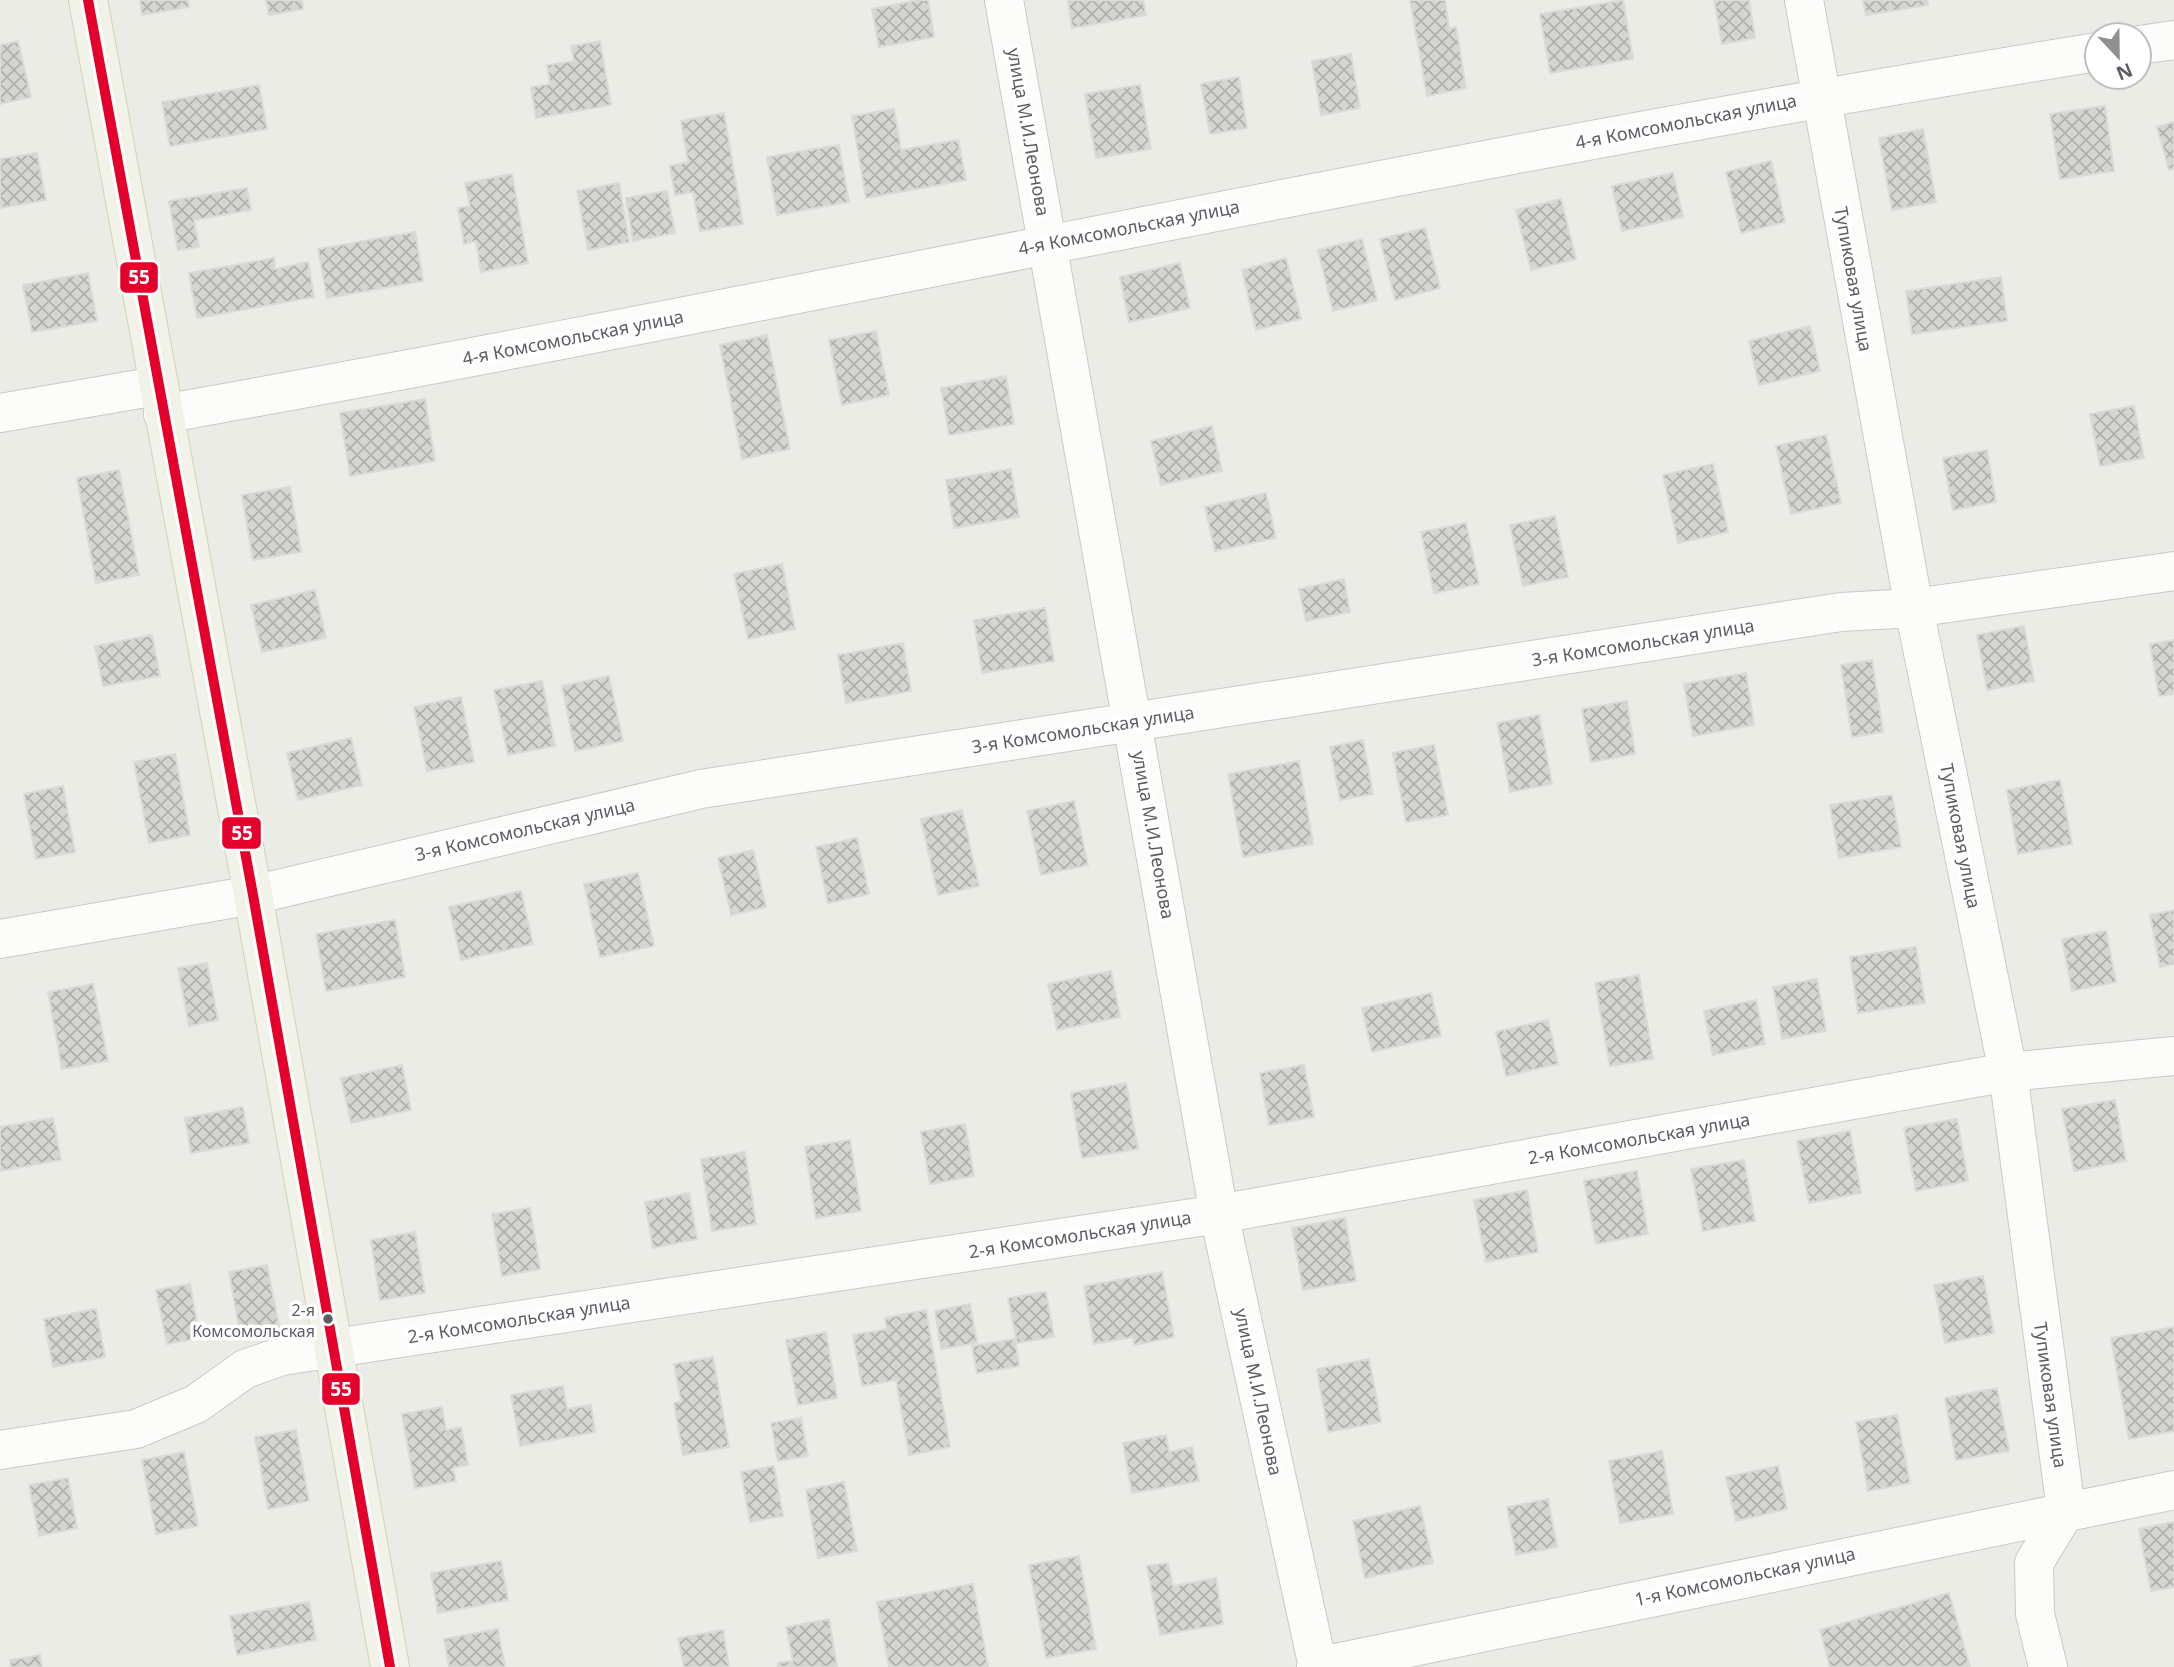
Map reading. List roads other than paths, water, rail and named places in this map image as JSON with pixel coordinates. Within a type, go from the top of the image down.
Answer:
[{"type":"main road","points":[[88,0],[253,895],[390,1667]]},
{"type":"street","name":"улица М.И.Леонова","points":[[1004,0],[1219,1214],[1317,1667]]},
{"type":"street","name":"Тупиковая улица","points":[[1804,0],[1819,97],[1914,608],[2008,1072],[2066,1510]]},
{"type":"street","points":[[2153,44],[2174,40]]},
{"type":"street","name":"4-я Комсомольская улица","points":[[0,413],[160,400],[819,291],[1047,243],[1819,97],[2083,54]]},
{"type":"street","name":"3-я Комсомольская улица","points":[[0,939],[253,895],[701,789],[1841,612],[1914,608],[2174,571]]},
{"type":"street","name":"2-я Комсомольская улица","points":[[0,1450],[136,1429],[196,1404],[245,1369],[282,1356],[1219,1214],[2008,1072],[2174,1056]]},
{"type":"street","name":"1-я Комсомольская улица","points":[[1317,1667],[2066,1510],[2174,1490]]},
{"type":"street","points":[[2048,1667],[2035,1614],[2034,1563],[2066,1510]]},
{"type":"place","name":"2-я Комсомольская","points":[[328,1319]]}]
